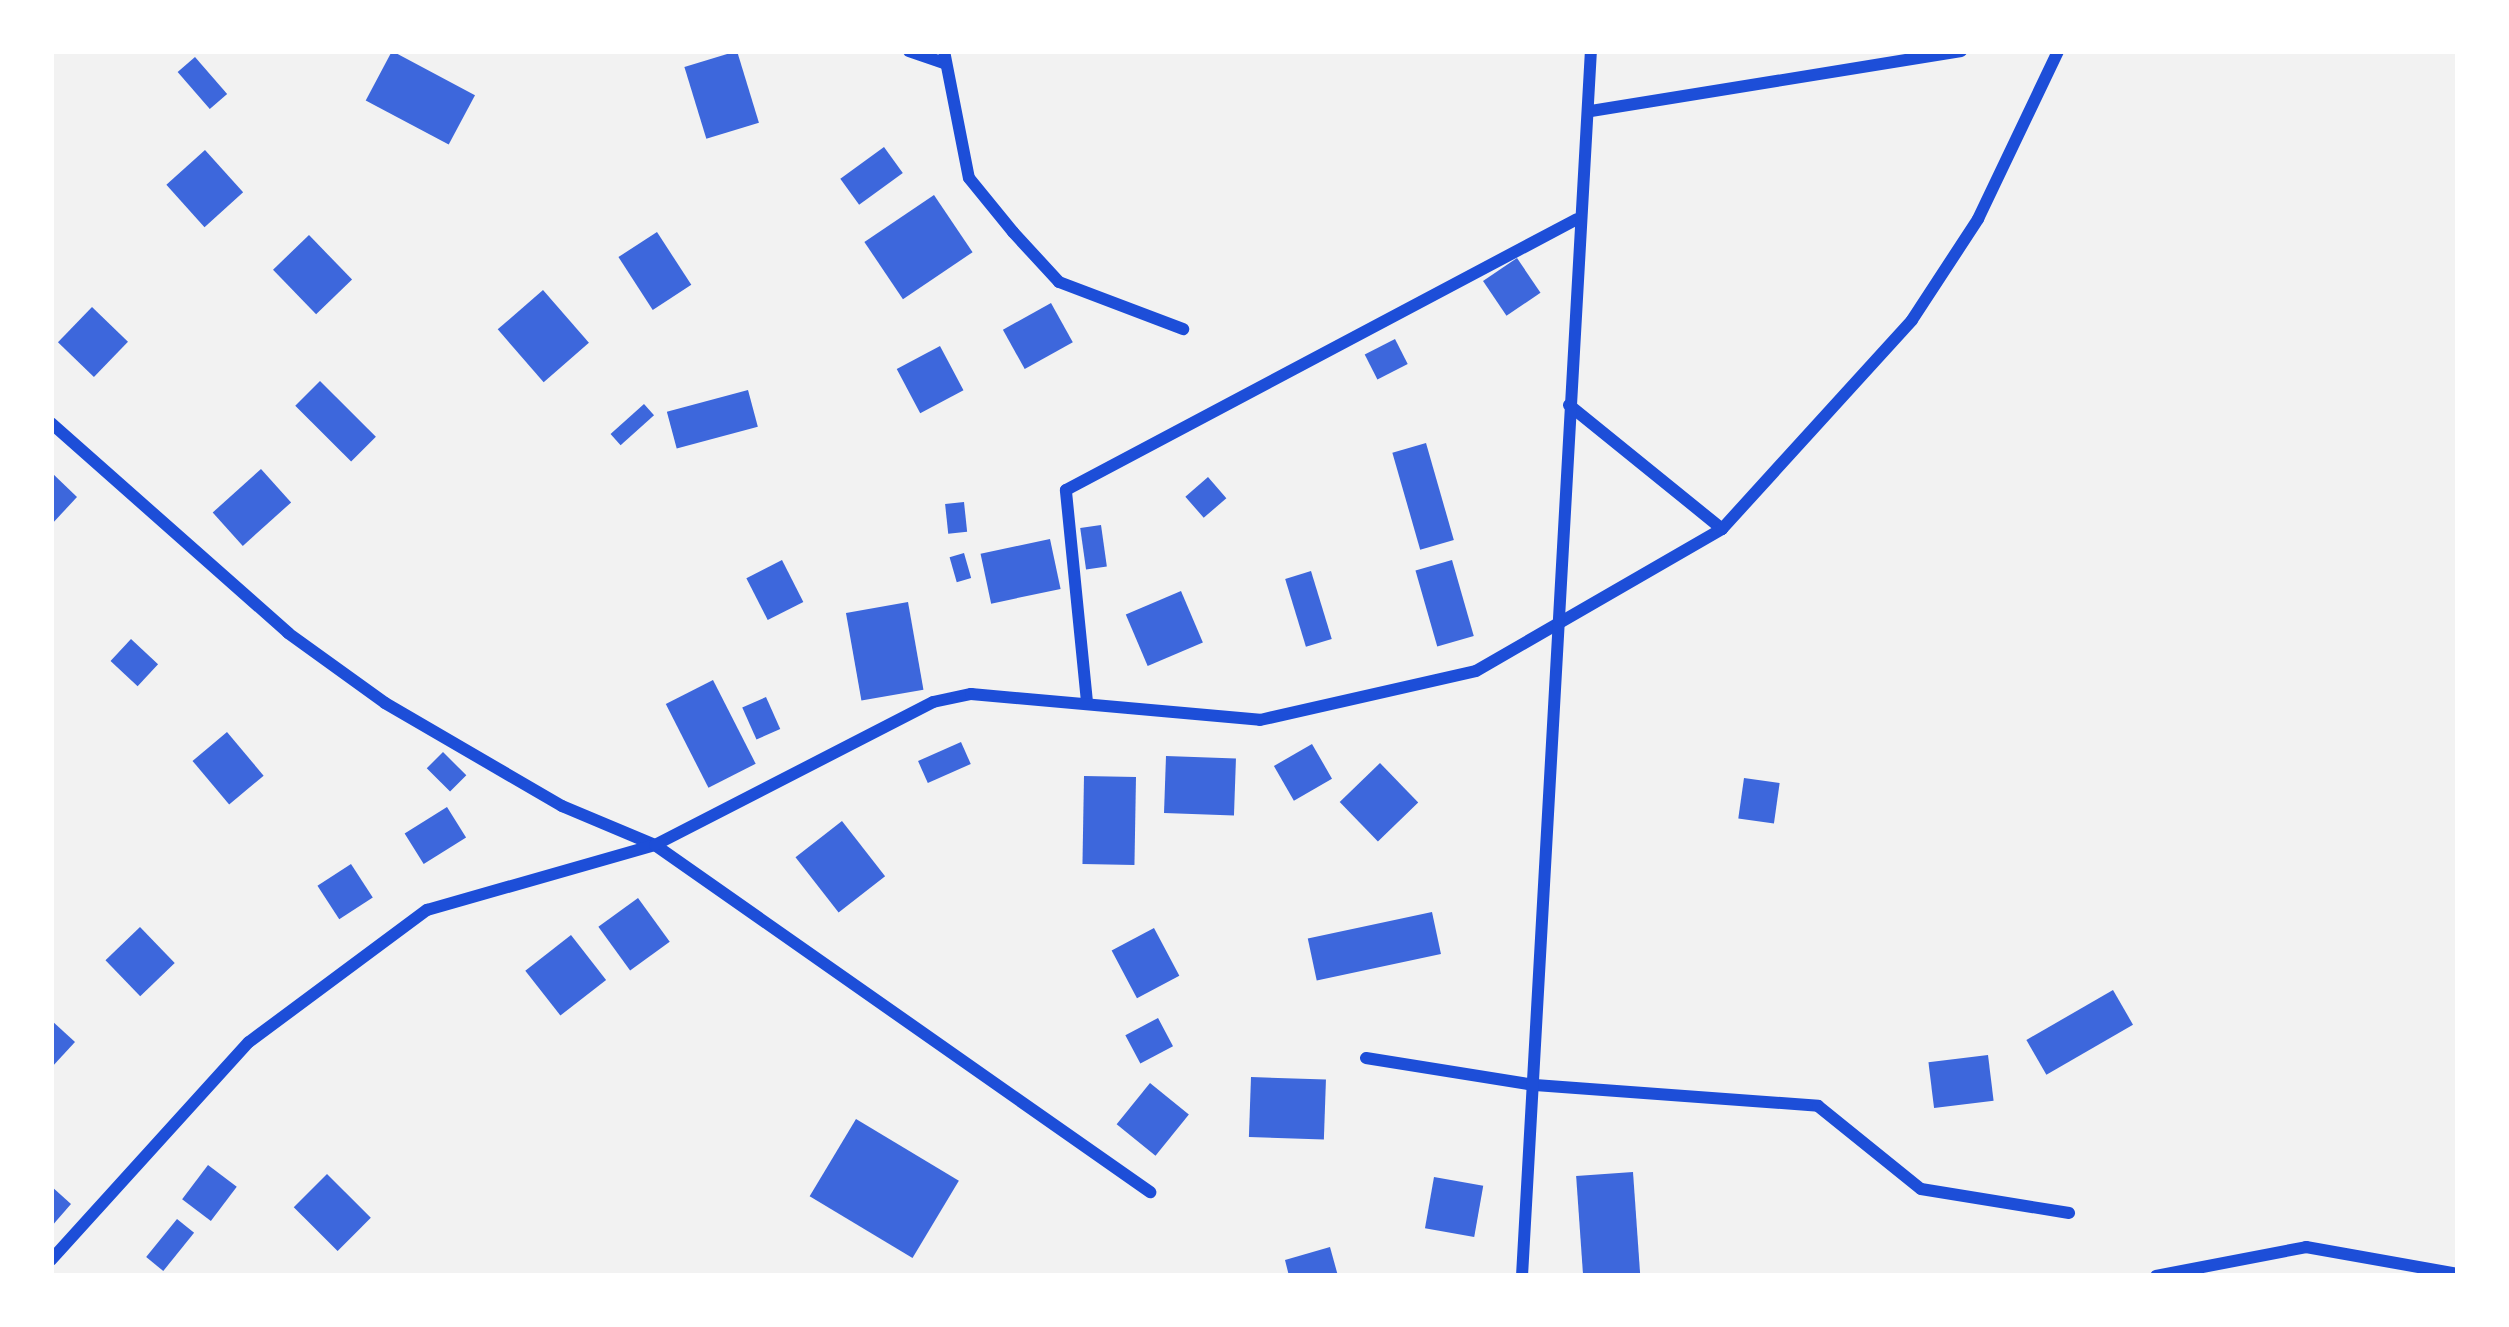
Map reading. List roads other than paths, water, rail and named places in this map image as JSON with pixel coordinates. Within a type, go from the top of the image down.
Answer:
[{"type":"street","points":[[909,51],[944,57],[969,178],[1059,282],[1183,329]]},
{"type":"street","points":[[1522,1276],[1535,1085],[1552,632],[1577,219],[1591,111],[1591,51]]},
{"type":"street","points":[[1591,111],[1961,51]]},
{"type":"street","points":[[51,1261],[249,1042],[374,940],[487,887],[655,845],[933,702],[1087,702],[1260,720],[1355,706],[1476,671],[1552,632],[1722,529],[1820,434],[1912,320],[1978,219],[2058,51]]},
{"type":"street","points":[[1087,702],[1066,490],[1577,219]]},
{"type":"street","points":[[1568,406],[1722,529]]},
{"type":"street","points":[[51,423],[288,633],[385,703],[562,806],[655,845],[1150,1192]]},
{"type":"street","points":[[1366,1058],[1535,1085],[1818,1106],[1921,1189],[2069,1213]]},
{"type":"street","points":[[2156,1276],[2306,1247],[2458,1274]]}]
